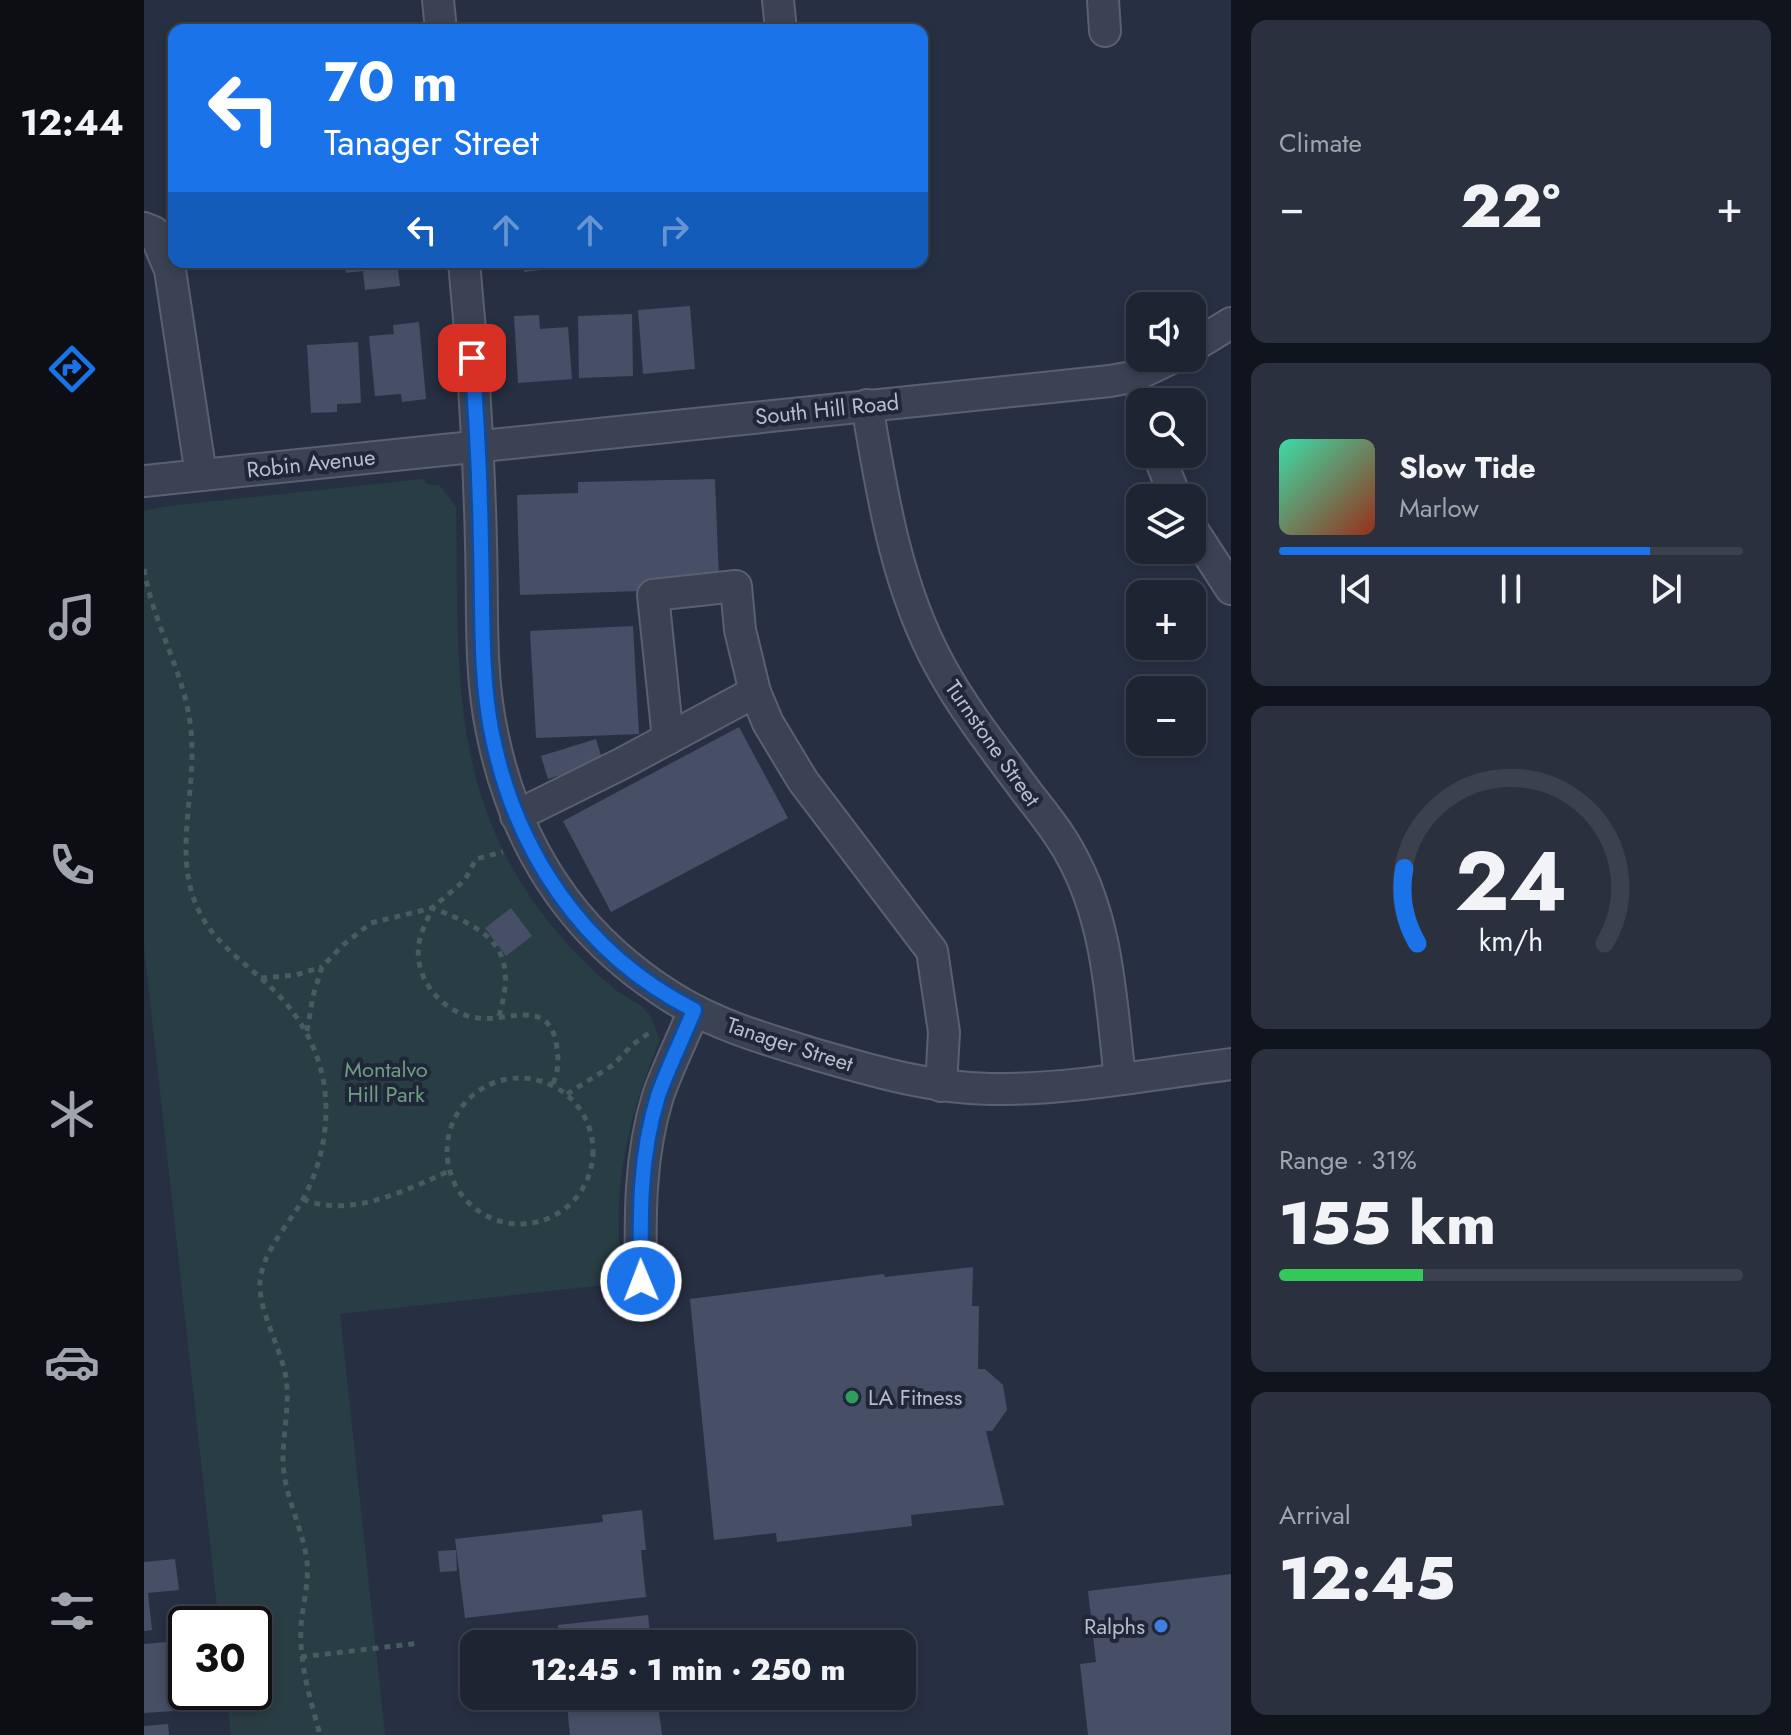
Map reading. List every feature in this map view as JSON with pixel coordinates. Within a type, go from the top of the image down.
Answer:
[{"type":"street","points":[[438,0],[440,24]]},
{"type":"street","points":[[778,0],[780,24]]},
{"type":"street","points":[[1103,0],[1105,31]]},
{"type":"street","points":[[144,228],[154,232],[168,265]]},
{"type":"street","points":[[169,268],[201,475]]},
{"type":"street","name":"Tanager Street","points":[[464,268],[477,446],[487,700],[498,763],[521,828],[548,879],[595,937],[636,973],[694,1010],[808,1052],[886,1075],[941,1086],[991,1089],[1120,1078],[1231,1064]]},
{"type":"street","points":[[1206,338],[1231,323]]},
{"type":"street","name":"South Hill Road","points":[[1137,388],[1156,372]]},
{"type":"street","name":"South Hill Road","points":[[477,446],[1110,381],[1133,388]]},
{"type":"street","name":"Turnstone Street","points":[[867,405],[895,551],[913,605],[939,665],[971,718],[1071,854],[1092,899],[1105,952],[1120,1078]]},
{"type":"street","name":"Robin Avenue","points":[[144,481],[477,446]]},
{"type":"street","points":[[1206,551],[1231,589]]},
{"type":"street","points":[[668,739],[653,595],[736,586],[740,630],[755,692],[768,723],[803,781],[932,951],[944,1032],[941,1086]]},
{"type":"street","points":[[521,828],[668,739],[755,692]]},
{"type":"street","points":[[641,1281],[639,1207],[645,1152],[659,1095],[694,1010]]},
{"type":"path","points":[[144,569],[156,618],[189,703],[192,748],[186,844],[188,875],[198,910],[224,947],[286,1003],[307,1032],[317,1054],[324,1085],[326,1124],[318,1166],[303,1199],[263,1265],[260,1285],[262,1303],[278,1343],[287,1381],[283,1460],[285,1484],[302,1533],[307,1566],[301,1657],[305,1685],[320,1735]]},
{"type":"path","points":[[307,1032],[322,967],[343,945],[371,923],[432,908],[465,880],[476,859],[496,855],[521,828]]},
{"type":"path","points":[[432,908],[418,944],[422,973],[435,997],[459,1013],[480,1019],[532,1015],[545,1020],[553,1029],[560,1064],[553,1084]]},
{"type":"path","points":[[432,908],[471,924],[491,939],[504,960],[507,989],[499,1016]]},
{"type":"path","points":[[260,978],[296,975],[322,967]]},
{"type":"path","points":[[567,1094],[613,1065],[632,1045],[653,1030],[682,1041]]},
{"type":"path","points":[[529,1077],[553,1084],[582,1111],[591,1132],[593,1155],[588,1178],[577,1197],[560,1213],[539,1222],[516,1225],[494,1220],[474,1209],[459,1192],[449,1171],[447,1147],[452,1123],[465,1103],[483,1087],[506,1078],[529,1077]]},
{"type":"path","points":[[303,1199],[337,1205],[367,1201],[405,1191],[449,1171]]},
{"type":"path","points":[[301,1657],[420,1643]]},
{"type":"green space","name":"Montalvo Hill Park","points":[[423,479],[427,484],[440,486],[456,507],[457,621],[465,727],[476,778],[493,827],[518,877],[552,926],[600,976],[644,1009],[660,1039],[638,1101],[624,1158],[619,1217],[623,1283],[340,1314],[385,1735],[231,1735],[228,1710],[272,1710],[272,1606],[217,1606],[144,946],[144,511]]},
{"type":"building","points":[[345,268],[398,268],[400,286],[365,290],[363,271],[346,273]]},
{"type":"building","points":[[524,268],[558,268],[524,272]]},
{"type":"building","points":[[690,306],[695,369],[643,374],[638,310]]},
{"type":"building","points":[[632,314],[633,376],[579,378],[578,316]]},
{"type":"building","points":[[539,315],[540,329],[568,327],[572,379],[518,383],[514,316]]},
{"type":"building","points":[[419,322],[426,399],[402,402],[401,394],[375,396],[369,336],[394,334],[393,325]]},
{"type":"building","points":[[358,342],[361,403],[337,404],[337,412],[311,413],[307,345]]},
{"type":"building","points":[[715,479],[719,580],[640,583],[641,591],[520,595],[517,495],[578,493],[578,482]]},
{"type":"building","points":[[633,626],[639,734],[536,738],[530,631]]},
{"type":"building","points":[[739,727],[788,818],[611,912],[563,821]]},
{"type":"building","points":[[596,739],[603,762],[548,779],[541,756]]},
{"type":"building","points":[[511,908],[532,936],[506,956],[485,928]]},
{"type":"building","name":"LA Fitness","points":[[973,1267],[972,1306],[979,1306],[978,1369],[985,1369],[1003,1385],[1007,1410],[992,1431],[986,1431],[1004,1505],[911,1515],[912,1526],[777,1542],[776,1533],[714,1540],[690,1299],[884,1274],[885,1277]]},
{"type":"building","points":[[642,1510],[646,1550],[641,1550],[646,1597],[465,1618],[455,1539],[603,1522],[602,1515]]},
{"type":"building","points":[[456,1550],[457,1571],[440,1572],[438,1551]]},
{"type":"building","points":[[175,1559],[179,1590],[148,1593],[152,1630],[144,1631],[144,1562]]},
{"type":"building","name":"Ralphs","points":[[1231,1574],[1231,1735],[1088,1735],[1080,1664],[1096,1662],[1088,1591]]},
{"type":"building","points":[[648,1615],[650,1630],[559,1630],[558,1625]]},
{"type":"building","points":[[168,1642],[168,1710],[173,1711],[144,1713],[144,1644]]},
{"type":"building","points":[[567,1710],[659,1710],[662,1735],[570,1735]]},
{"type":"building","points":[[168,1724],[169,1735],[144,1735],[144,1726]]},
{"type":"place","name":"LA Fitness","points":[[852,1397]]},
{"type":"place","name":"Ralphs","points":[[1161,1626]]},
{"type":"route","points":[[472,358],[480,482],[485,671],[498,763],[525,839],[548,879],[595,937],[636,973],[694,1010],[659,1095],[645,1152],[639,1207],[641,1281]]}]
